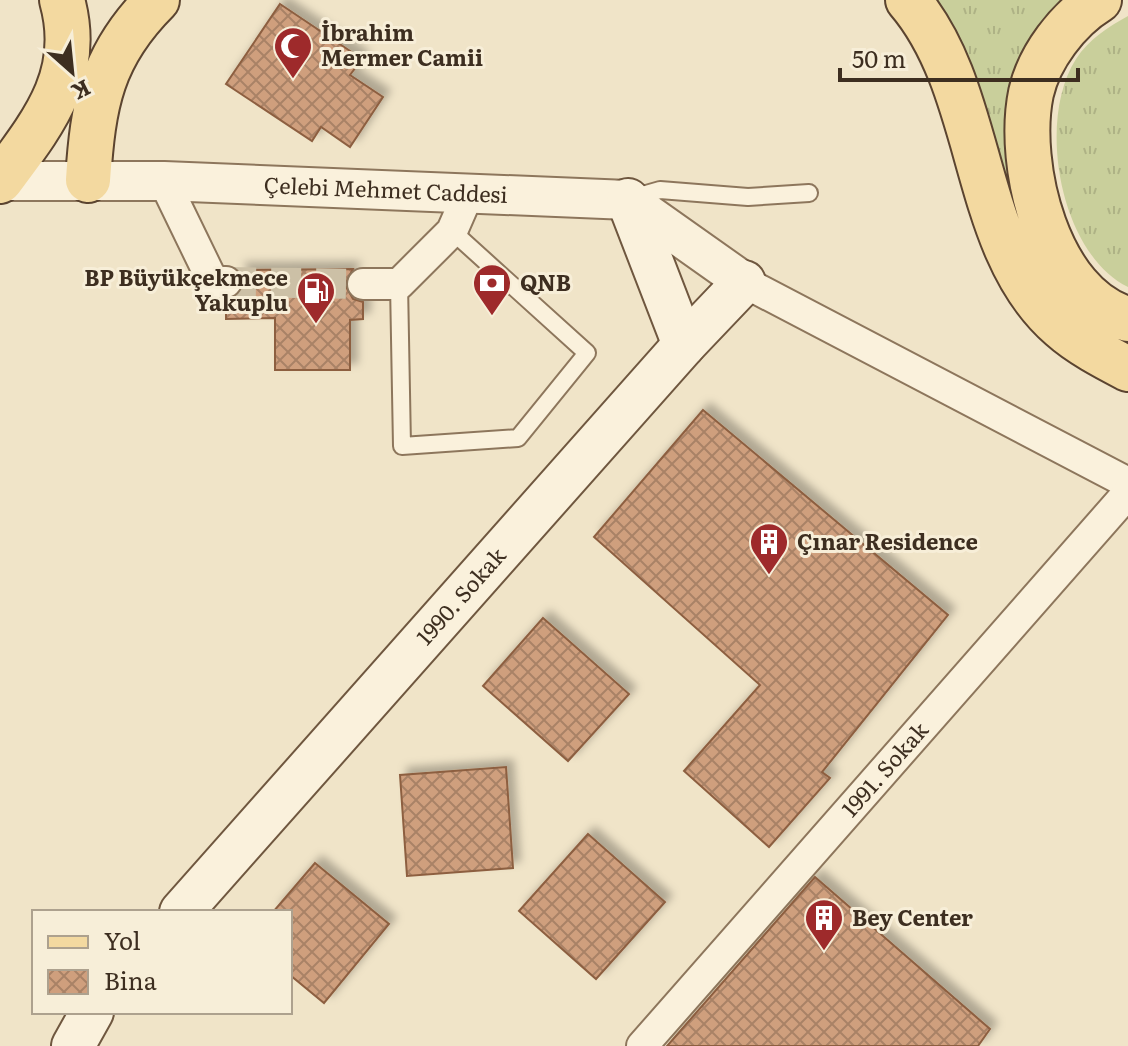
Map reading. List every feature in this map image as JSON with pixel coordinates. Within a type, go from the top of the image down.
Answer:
[{"type":"main road","points":[[0,203],[0,181],[41,126],[57,96],[70,41],[62,0]]},
{"type":"main road","points":[[88,180],[96,98],[105,71],[123,40],[157,0]]},
{"type":"main road","points":[[908,0],[928,24],[948,62],[997,219],[1012,256],[1037,300],[1060,326],[1128,369]]},
{"type":"main road","points":[[1099,0],[1073,22],[1041,66],[1031,93],[1027,144],[1035,191],[1059,260],[1073,282],[1098,305],[1128,319]]},
{"type":"main road","points":[[628,200],[684,345]]},
{"type":"main road","name":"1990. Sokak","points":[[183,910],[684,345],[744,282]]},
{"type":"main road","points":[[73,1046],[91,1014]]},
{"type":"street","name":"Çelebi Mehmet Caddesi","points":[[0,181],[164,181],[628,200]]},
{"type":"street","points":[[164,181],[213,282],[226,282]]},
{"type":"street","points":[[363,284],[399,284],[452,231],[469,192]]},
{"type":"street","points":[[628,200],[744,282],[1128,483]]},
{"type":"street","name":"1991. Sokak","points":[[642,1046],[1128,493]]},
{"type":"lane","points":[[628,200],[660,190],[748,197],[809,193]]},
{"type":"lane","points":[[399,284],[402,446],[518,438],[587,353],[452,231]]},
{"type":"green space","points":[[931,0],[1066,0],[1011,130],[1128,339],[1128,350],[1029,263],[970,63]]},
{"type":"green space","points":[[1128,16],[1128,287],[1105,270],[1086,246],[1071,217],[1057,150],[1058,116],[1064,85],[1076,59],[1099,34]]},
{"type":"building","name":"İbrahim Mermer Camii","points":[[280,4],[362,59],[350,75],[383,97],[350,147],[321,127],[312,141],[226,84]]},
{"type":"building","points":[[353,269],[345,285],[353,299],[363,302],[363,319],[350,320],[350,370],[275,370],[275,318],[226,319],[226,300],[236,297],[244,283],[238,270]]},
{"type":"building","name":"Çınar Residence","points":[[703,410],[948,615],[822,772],[830,778],[769,847],[684,771],[760,685],[594,537]]},
{"type":"building","points":[[543,618],[629,694],[568,761],[483,686]]},
{"type":"building","points":[[506,767],[513,868],[407,876],[400,775]]},
{"type":"building","points":[[588,834],[665,902],[596,979],[519,911]]},
{"type":"building","points":[[315,863],[389,924],[324,1003],[292,977],[292,910],[275,910]]},
{"type":"building","name":"Bey Center","points":[[815,877],[990,1029],[978,1046],[667,1046]]},
{"type":"tunnel","points":[[226,282],[363,284]]},
{"type":"place","name":"İbrahim Mermer Camii","points":[[293,80]]},
{"type":"place","name":"QNB","points":[[492,317]]},
{"type":"place","name":"BP Büyükçekmece Yakuplu","points":[[316,325]]},
{"type":"place","name":"Çınar Residence","points":[[769,576]]},
{"type":"place","name":"Bey Center","points":[[824,952]]}]
